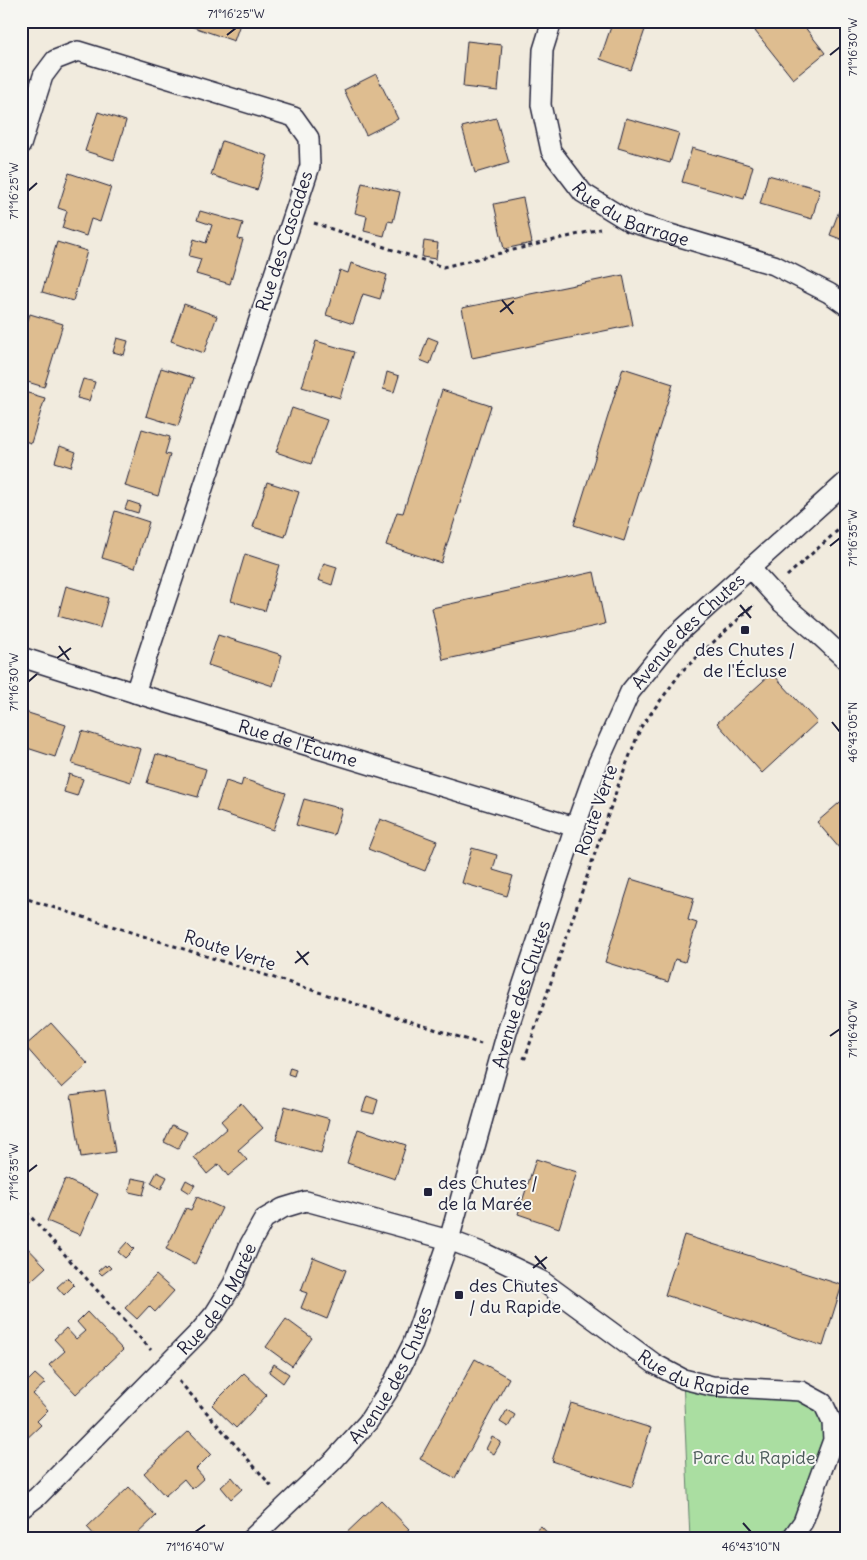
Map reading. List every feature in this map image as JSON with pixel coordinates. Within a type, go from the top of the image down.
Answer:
[{"type":"street","name":"Rue du Barrage","points":[[552,21],[543,50],[541,105],[551,151],[583,193],[630,222],[774,265],[829,293],[846,305]]},
{"type":"street","name":"Rue des Cascades","points":[[21,146],[43,76],[55,60],[78,51],[294,117],[310,138],[310,166],[135,694]]},
{"type":"street","name":"Avenue des Chutes","points":[[251,1539],[334,1460],[368,1422],[392,1385],[413,1343],[449,1240],[507,1032],[575,827],[598,762],[630,692],[676,635],[846,482]]},
{"type":"street","points":[[750,568],[782,603],[846,660]]},
{"type":"street","name":"Rue de l'Écume","points":[[21,657],[135,694],[575,827]]},
{"type":"street","name":"Rue de la Marée","points":[[21,1510],[37,1497],[199,1332],[215,1313],[233,1284],[250,1244],[264,1219],[283,1208],[306,1201],[449,1240]]},
{"type":"street","name":"Rue du Rapide","points":[[449,1240],[486,1254],[542,1281],[655,1364],[683,1379],[712,1386],[801,1391],[823,1404],[839,1422],[803,1522],[791,1539]]},
{"type":"path","points":[[293,216],[443,267],[630,222]]},
{"type":"path","points":[[793,571],[846,523]]},
{"type":"path","name":"Route Verte","points":[[525,1058],[619,783],[641,728],[682,671],[752,607]]},
{"type":"path","name":"Route Verte","points":[[21,897],[488,1047]]},
{"type":"green space","name":"Parc du Rapide","points":[[683,1379],[801,1391],[832,1422],[791,1539],[690,1539]]},
{"type":"building","points":[[182,21],[241,21],[234,41],[182,23]]},
{"type":"building","points":[[613,21],[648,21],[631,70],[600,59]]},
{"type":"building","points":[[767,21],[800,21],[825,53],[793,79],[755,31]]},
{"type":"building","points":[[467,41],[502,45],[498,91],[463,87]]},
{"type":"building","points":[[376,74],[398,119],[366,135],[344,90]]},
{"type":"building","points":[[98,112],[126,121],[114,160],[85,151]]},
{"type":"building","points":[[496,118],[509,163],[475,173],[462,127]]},
{"type":"building","points":[[626,118],[679,133],[670,163],[618,148]]},
{"type":"building","points":[[222,141],[268,156],[257,190],[211,175]]},
{"type":"building","points":[[692,148],[753,166],[744,199],[682,182]]},
{"type":"building","points":[[69,173],[111,187],[100,222],[91,219],[86,236],[62,228],[67,211],[58,208]]},
{"type":"building","points":[[768,175],[820,189],[812,219],[760,204]]},
{"type":"building","points":[[362,183],[400,192],[393,222],[388,221],[384,236],[364,231],[367,216],[355,213]]},
{"type":"building","points":[[846,195],[846,241],[830,235]]},
{"type":"building","points":[[523,198],[532,243],[504,249],[494,204]]},
{"type":"building","points":[[200,211],[243,223],[238,239],[243,240],[230,284],[196,274],[201,259],[189,256],[194,239],[206,243],[212,225],[197,220]]},
{"type":"building","points":[[424,241],[438,243],[436,259],[422,257]]},
{"type":"building","points":[[57,242],[87,251],[73,301],[42,292]]},
{"type":"building","points":[[351,263],[387,275],[380,299],[363,294],[353,324],[326,315],[340,270],[348,273]]},
{"type":"building","points":[[623,275],[633,325],[472,358],[462,308]]},
{"type":"building","points":[[184,304],[217,316],[204,353],[171,341]]},
{"type":"building","points":[[30,314],[63,324],[44,387],[21,380],[21,342]]},
{"type":"building","points":[[428,337],[438,341],[430,364],[420,360]]},
{"type":"building","points":[[117,338],[128,341],[124,355],[113,352]]},
{"type":"building","points":[[316,341],[354,352],[340,398],[302,387]]},
{"type":"building","points":[[161,368],[194,378],[178,426],[146,416]]},
{"type":"building","points":[[623,368],[673,384],[624,541],[574,525]]},
{"type":"building","points":[[387,372],[399,376],[394,392],[383,389]]},
{"type":"building","points":[[83,379],[95,382],[89,401],[77,398]]},
{"type":"building","points":[[442,390],[491,406],[441,563],[386,545],[397,512],[403,513]]},
{"type":"building","points":[[21,391],[45,398],[31,443],[21,440]]},
{"type":"building","points":[[292,408],[327,420],[311,464],[276,452]]},
{"type":"building","points":[[142,429],[170,437],[165,454],[170,455],[158,496],[125,486]]},
{"type":"building","points":[[60,446],[76,452],[71,467],[55,462]]},
{"type":"building","points":[[267,482],[299,492],[285,537],[253,527]]},
{"type":"building","points":[[128,501],[140,505],[138,513],[125,509]]},
{"type":"building","points":[[115,511],[149,522],[135,568],[102,558]]},
{"type":"building","points":[[245,554],[279,565],[265,611],[231,601]]},
{"type":"building","points":[[324,563],[337,567],[332,585],[318,580]]},
{"type":"building","points":[[594,572],[605,624],[443,660],[432,608]]},
{"type":"building","points":[[66,586],[108,598],[100,628],[58,616]]},
{"type":"building","points":[[218,635],[282,655],[273,686],[208,665]]},
{"type":"building","points":[[772,673],[817,722],[762,773],[717,723]]},
{"type":"building","points":[[22,711],[66,725],[55,757],[21,746]]},
{"type":"building","points":[[82,731],[141,749],[131,782],[72,764]]},
{"type":"building","points":[[156,754],[206,769],[198,797],[147,783]]},
{"type":"building","points":[[69,774],[83,779],[77,796],[64,792]]},
{"type":"building","points":[[243,779],[286,793],[273,830],[216,811],[226,781],[241,786]]},
{"type":"building","points":[[846,797],[846,856],[817,822]]},
{"type":"building","points":[[304,799],[342,809],[334,835],[296,825]]},
{"type":"building","points":[[380,819],[437,841],[425,871],[368,849]]},
{"type":"building","points":[[472,848],[497,855],[493,870],[513,876],[507,896],[462,883]]},
{"type":"building","points":[[631,879],[694,898],[688,920],[697,923],[685,962],[675,959],[668,982],[605,962]]},
{"type":"building","points":[[51,1023],[88,1064],[62,1088],[25,1046]]},
{"type":"building","points":[[290,1067],[296,1069],[294,1076],[288,1074]]},
{"type":"building","points":[[105,1090],[115,1152],[81,1157],[71,1095]]},
{"type":"building","points":[[367,1096],[378,1100],[374,1114],[362,1111]]},
{"type":"building","points":[[241,1103],[263,1128],[238,1150],[247,1160],[228,1176],[219,1164],[207,1174],[194,1157],[227,1128],[221,1121]]},
{"type":"building","points":[[285,1106],[330,1119],[321,1153],[276,1140]]},
{"type":"building","points":[[172,1125],[187,1132],[178,1149],[164,1142]]},
{"type":"building","points":[[358,1129],[406,1145],[395,1179],[347,1163]]},
{"type":"building","points":[[536,1159],[577,1172],[559,1228],[518,1214]]},
{"type":"building","points":[[157,1172],[167,1177],[161,1189],[151,1183]]},
{"type":"building","points":[[132,1178],[147,1181],[143,1195],[129,1192]]},
{"type":"building","points":[[65,1179],[98,1194],[80,1235],[47,1221]]},
{"type":"building","points":[[186,1180],[195,1185],[190,1193],[182,1188]]},
{"type":"building","points":[[197,1197],[222,1208],[195,1264],[166,1249],[186,1208],[191,1210]]},
{"type":"building","points":[[684,1235],[842,1285],[823,1346],[665,1295]]},
{"type":"building","points":[[21,1241],[46,1267],[21,1290]]},
{"type":"building","points":[[127,1242],[134,1249],[125,1258],[118,1252]]},
{"type":"building","points":[[844,1244],[846,1245],[846,1256],[841,1254]]},
{"type":"building","points":[[313,1257],[346,1270],[327,1319],[301,1308],[307,1293],[301,1291]]},
{"type":"building","points":[[105,1265],[111,1268],[102,1275],[98,1271]]},
{"type":"building","points":[[156,1275],[174,1291],[155,1312],[149,1306],[137,1319],[125,1308]]},
{"type":"building","points":[[67,1278],[74,1285],[64,1295],[57,1287]]},
{"type":"building","points":[[87,1312],[123,1350],[76,1394],[49,1365],[65,1351],[54,1339],[66,1328],[76,1339],[85,1331],[77,1322]]},
{"type":"building","points":[[286,1319],[312,1338],[292,1366],[266,1347]]},
{"type":"building","points":[[475,1359],[509,1378],[455,1478],[420,1459]]},
{"type":"building","points":[[274,1364],[289,1374],[283,1383],[269,1372]]},
{"type":"building","points":[[244,1373],[267,1395],[236,1428],[212,1405]]},
{"type":"building","points":[[35,1374],[45,1383],[33,1394],[48,1410],[37,1421],[41,1425],[21,1444],[21,1388]]},
{"type":"building","points":[[571,1403],[651,1428],[632,1487],[552,1461]]},
{"type":"building","points":[[507,1410],[515,1415],[508,1427],[500,1422]]},
{"type":"building","points":[[189,1431],[211,1454],[196,1469],[204,1478],[192,1489],[184,1479],[165,1496],[144,1473]]},
{"type":"building","points":[[492,1437],[501,1442],[494,1454],[486,1449]]},
{"type":"building","points":[[232,1477],[242,1489],[231,1499],[221,1487]]},
{"type":"building","points":[[129,1487],[156,1516],[132,1539],[98,1539],[87,1527]]},
{"type":"building","points":[[381,1500],[409,1529],[398,1539],[340,1539]]},
{"type":"building","points":[[541,1526],[553,1539],[526,1539]]},
{"type":"place","name":"des Chutes / de l'Écluse","points":[[745,630]]},
{"type":"place","name":"des Chutes / de la Marée","points":[[428,1192]]},
{"type":"place","name":"des Chutes / du Rapide","points":[[459,1295]]}]
